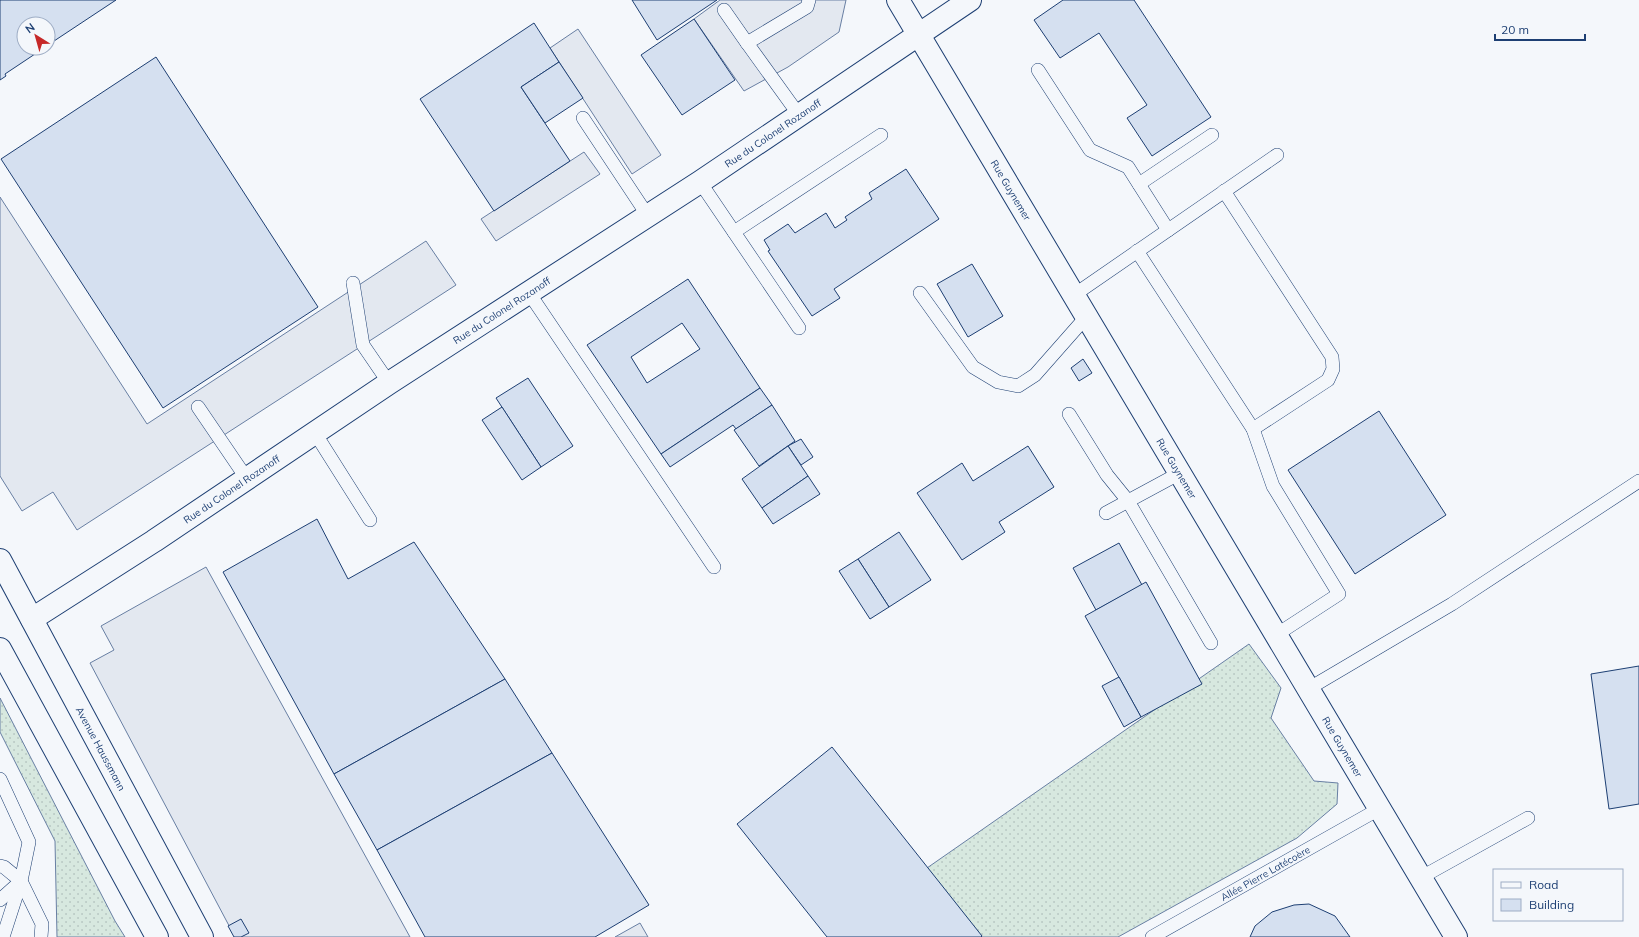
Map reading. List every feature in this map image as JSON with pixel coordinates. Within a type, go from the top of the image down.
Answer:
[{"type":"street","name":"Rue Guynemer","points":[[898,0],[1456,937]]},
{"type":"street","name":"Rue du Colonel Rozanoff","points":[[32,619],[247,479],[389,383],[700,182],[970,0]]},
{"type":"street","name":"Avenue Haussmann","points":[[0,560],[202,937]]},
{"type":"street","points":[[0,649],[157,937]]},
{"type":"lane","points":[[747,42],[807,7],[809,0]]},
{"type":"lane","points":[[724,10],[799,115]]},
{"type":"lane","points":[[1038,70],[1090,150],[1128,167],[1168,230]]},
{"type":"lane","points":[[583,118],[648,216]]},
{"type":"lane","points":[[734,232],[881,135]]},
{"type":"lane","points":[[1139,184],[1212,135]]},
{"type":"lane","points":[[1074,295],[1277,155]]},
{"type":"lane","points":[[700,182],[799,328]]},
{"type":"lane","points":[[1224,192],[1332,357],[1333,369],[1328,380],[1253,429]]},
{"type":"lane","points":[[1137,251],[1253,429],[1274,486],[1339,594],[1276,635]]},
{"type":"lane","points":[[353,283],[363,346],[389,383]]},
{"type":"lane","points":[[529,293],[714,567]]},
{"type":"lane","points":[[920,293],[973,367],[998,382],[1018,386],[1035,375],[1087,316]]},
{"type":"lane","points":[[198,407],[247,479]]},
{"type":"lane","points":[[1069,414],[1107,475],[1128,501],[1211,643]]},
{"type":"lane","points":[[315,433],[370,520]]},
{"type":"lane","points":[[1106,513],[1180,473]]},
{"type":"lane","points":[[1308,689],[1452,604],[1639,481]]},
{"type":"lane","points":[[0,782],[29,842],[21,881],[3,937]]},
{"type":"lane","name":"Allée Pierre Latécoère","points":[[1152,937],[1379,809]]},
{"type":"lane","points":[[1420,878],[1528,818]]},
{"type":"lane","points":[[0,866],[4,867],[21,881],[42,924],[42,937]]},
{"type":"lane","points":[[0,900],[21,881]]},
{"type":"shaded area","points":[[720,0],[846,0],[839,32],[788,67],[744,91],[694,19]]},
{"type":"shaded area","points":[[578,29],[661,155],[632,174],[550,48]]},
{"type":"shaded area","points":[[584,152],[600,174],[496,241],[481,219]]},
{"type":"shaded area","points":[[0,197],[147,424],[426,241],[456,285],[77,530],[53,492],[22,511],[0,476]]},
{"type":"shaded area","points":[[206,567],[410,937],[235,937],[90,663],[114,650],[101,626]]},
{"type":"shaded area","points":[[1249,644],[1281,688],[1271,718],[1314,781],[1338,783],[1337,804],[1297,838],[1118,937],[982,937],[927,868]]},
{"type":"shaded area","points":[[0,698],[115,921],[125,937],[57,937],[55,841],[0,732]]},
{"type":"shaded area","points":[[640,923],[648,937],[615,937]]},
{"type":"building","points":[[0,0],[116,0],[56,40],[56,16],[16,16],[16,56],[32,56],[5,74],[6,76],[0,80]]},
{"type":"building","points":[[632,0],[717,0],[657,40]]},
{"type":"building","points":[[1063,0],[1134,0],[1211,117],[1152,156],[1127,118],[1147,105],[1099,33],[1060,58],[1034,20]]},
{"type":"building","points":[[694,19],[735,80],[682,115],[641,55]]},
{"type":"building","points":[[534,23],[559,62],[521,87],[570,161],[494,211],[420,99]]},
{"type":"building","points":[[156,57],[318,307],[163,408],[1,159]]},
{"type":"building","points":[[559,62],[583,98],[545,123],[521,87]]},
{"type":"building","points":[[906,169],[939,219],[834,289],[840,298],[812,316],[768,251],[770,250],[764,240],[788,224],[795,233],[826,213],[835,228],[847,220],[845,217],[872,199],[869,193]]},
{"type":"building","points":[[972,264],[1003,316],[968,337],[937,284]]},
{"type":"building","points":[[688,279],[760,388],[661,454],[587,345]],"holes":[[[682,323],[700,349],[647,383],[631,357]]]},
{"type":"building","points":[[1083,359],[1092,373],[1079,381],[1071,368]]},
{"type":"building","points":[[528,378],[573,446],[541,467],[496,398]]},
{"type":"building","points":[[760,388],[772,405],[736,429],[733,425],[670,467],[661,454]]},
{"type":"building","points":[[772,405],[795,441],[759,466],[734,430]]},
{"type":"building","points":[[502,407],[541,467],[522,480],[482,420]]},
{"type":"building","points":[[1379,411],[1446,515],[1355,574],[1288,470]]},
{"type":"building","points":[[801,439],[813,457],[801,465],[788,446]]},
{"type":"building","points":[[788,446],[808,476],[762,508],[742,479]]},
{"type":"building","points":[[1028,446],[1054,487],[999,522],[1005,532],[962,560],[917,493],[962,463],[973,481]]},
{"type":"building","points":[[808,476],[820,494],[773,524],[762,508]]},
{"type":"building","points":[[317,519],[348,579],[414,542],[505,679],[334,774],[223,572]]},
{"type":"building","points":[[899,532],[931,580],[889,607],[858,559]]},
{"type":"building","points":[[1119,543],[1142,585],[1096,610],[1073,568]]},
{"type":"building","points":[[858,559],[889,607],[870,619],[839,571]]},
{"type":"building","points":[[1146,582],[1202,684],[1141,717],[1085,616]]},
{"type":"building","points":[[1639,666],[1639,804],[1609,809],[1591,674]]},
{"type":"building","points":[[1119,677],[1141,717],[1124,727],[1102,686]]},
{"type":"building","points":[[505,679],[552,753],[377,850],[334,774]]},
{"type":"building","points":[[832,747],[982,936],[981,937],[827,937],[737,824]]},
{"type":"building","points":[[552,753],[649,905],[595,937],[425,937],[377,850]]},
{"type":"building","points":[[1309,904],[1335,916],[1350,937],[1250,937],[1255,926],[1272,912],[1294,905]]},
{"type":"building","points":[[241,919],[249,933],[241,937],[234,937],[228,926]]}]
